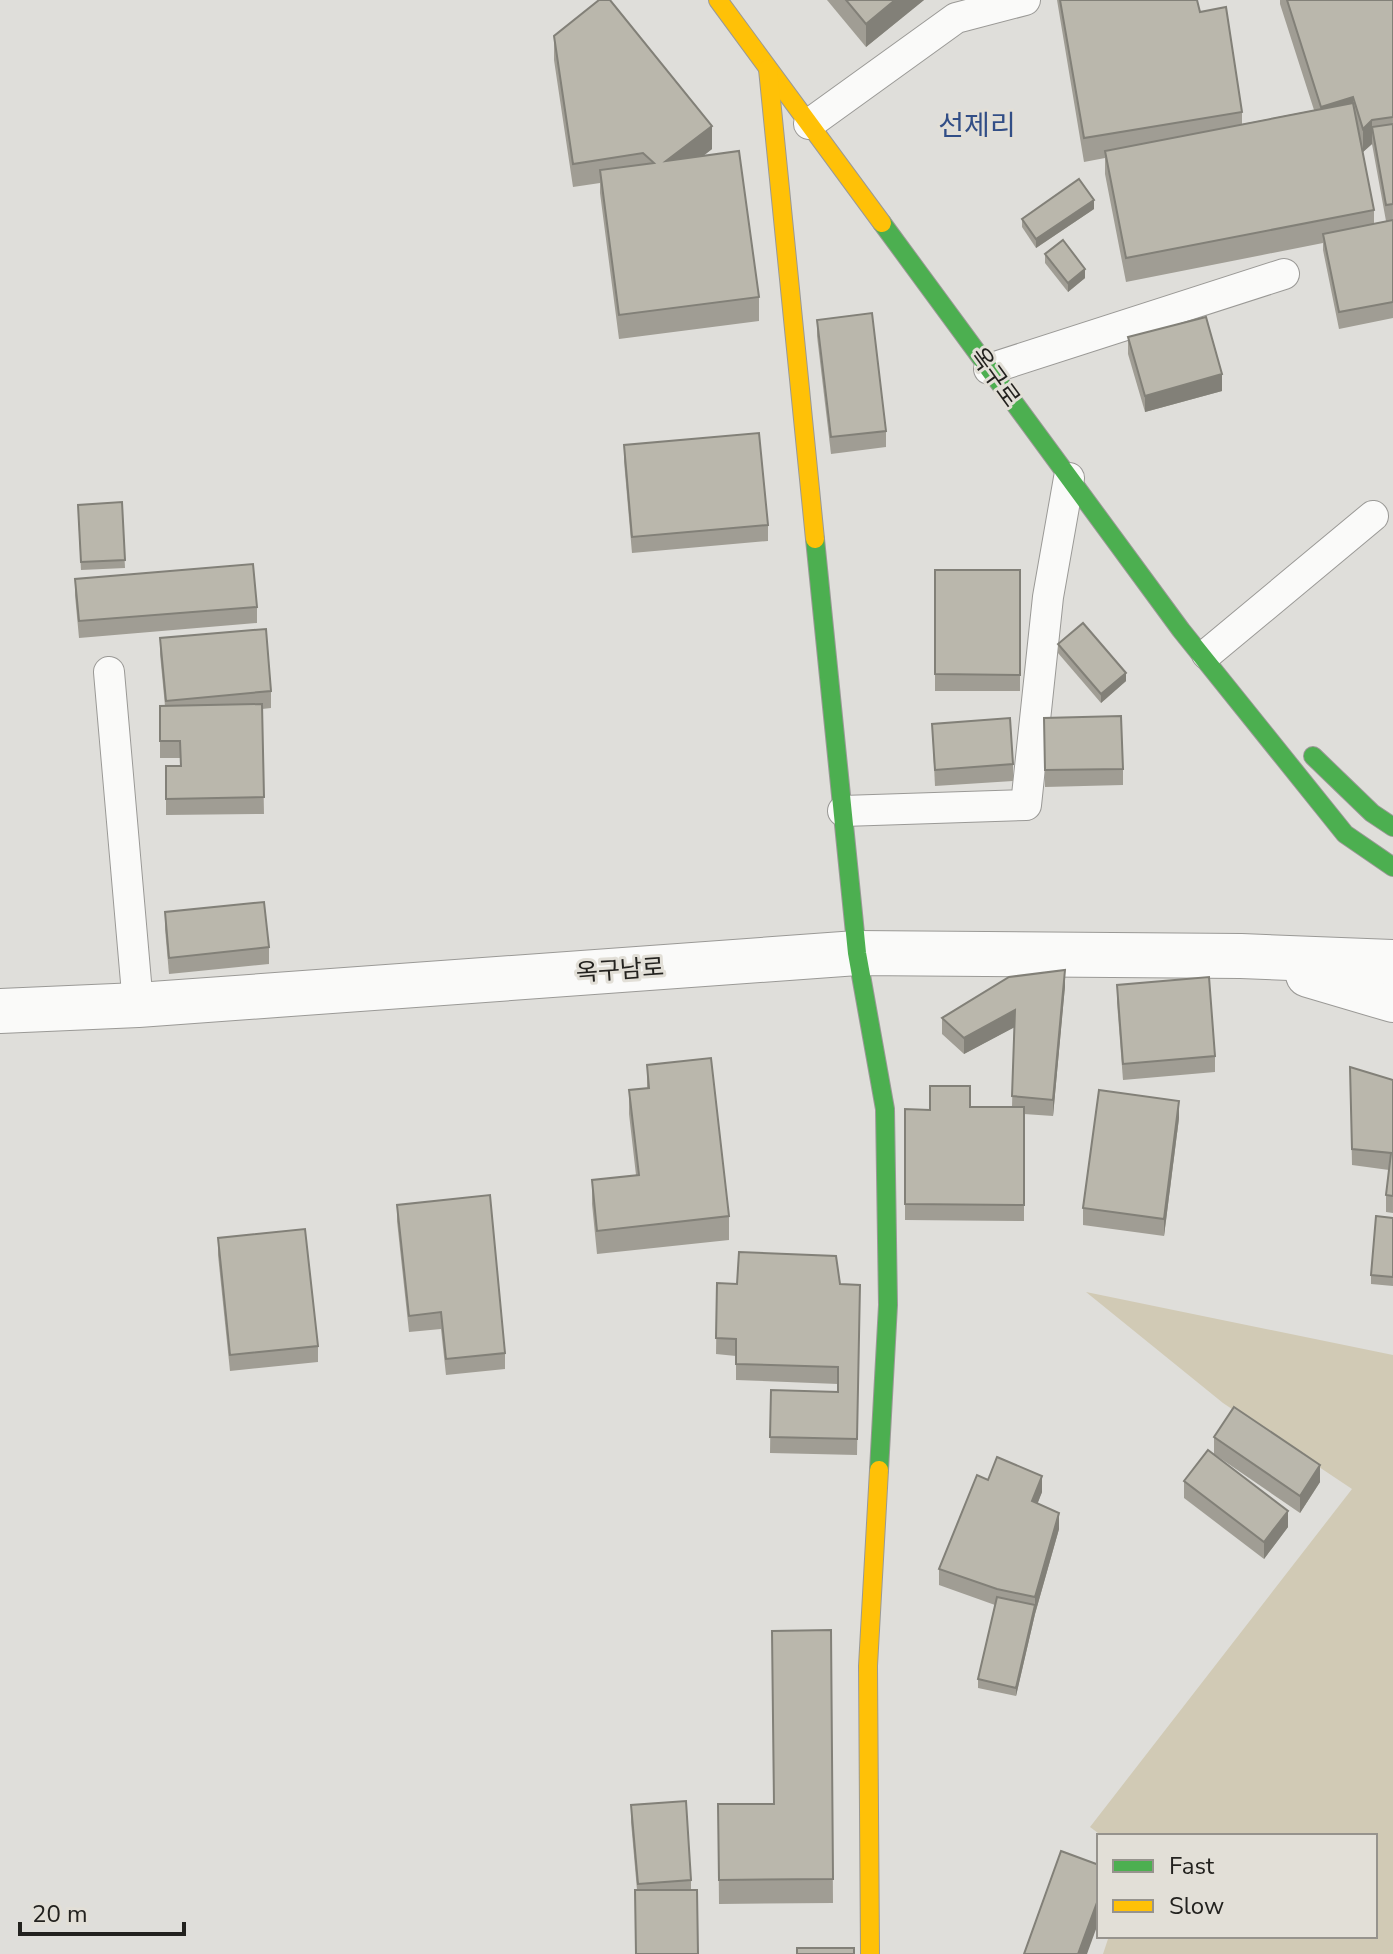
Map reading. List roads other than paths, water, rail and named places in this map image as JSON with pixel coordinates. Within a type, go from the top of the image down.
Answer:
[{"type":"street","name":"옥구로","points":[[718,0],[1181,630]]},
{"type":"street","points":[[768,69],[857,953],[885,1109],[888,1305],[868,1666],[870,1954]]},
{"type":"street","points":[[1181,630],[1372,813],[1393,827]]},
{"type":"street","points":[[1181,630],[1345,834],[1393,867]]},
{"type":"street","name":"옥구남로","points":[[0,1011],[138,1005],[857,953],[1241,956]]},
{"type":"street","points":[[1241,956],[1393,962]]},
{"type":"street","points":[[1241,956],[1393,1000]]},
{"type":"lane","points":[[809,124],[956,18],[1025,0]]},
{"type":"lane","points":[[989,369],[1284,274]]},
{"type":"lane","points":[[843,811],[1026,805],[1048,597],[1069,478]]},
{"type":"lane","points":[[1207,654],[1373,516]]},
{"type":"lane","points":[[109,672],[138,1005]]},
{"type":"district","name":"선제리","points":[[977,125]]}]
